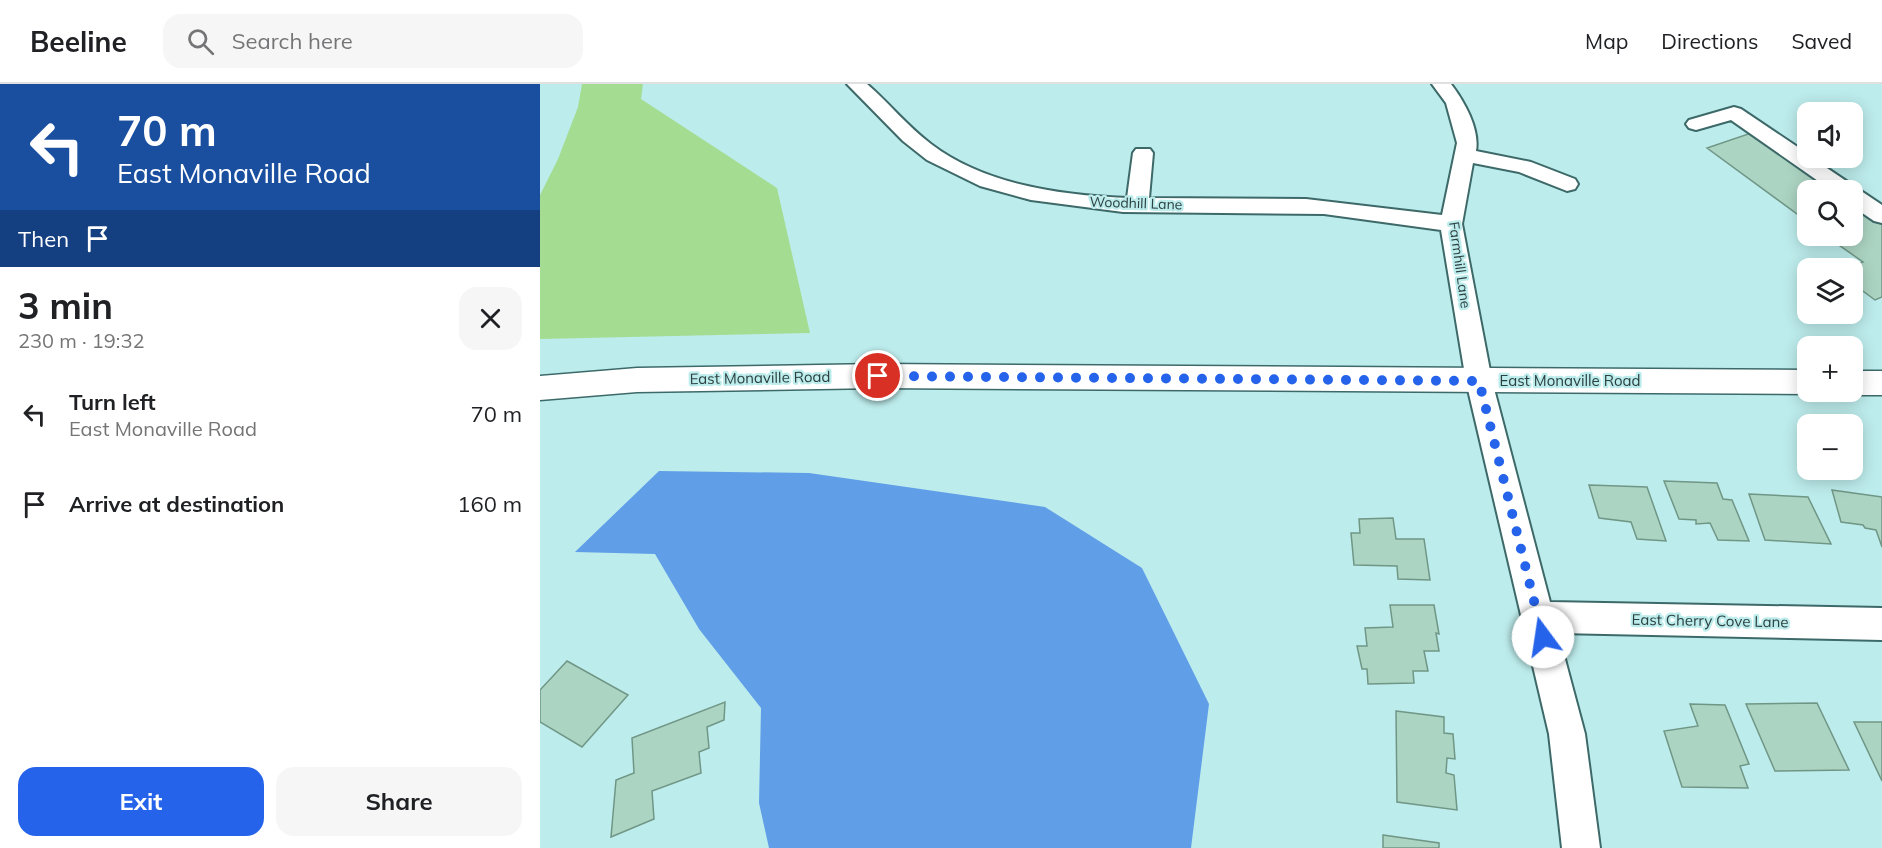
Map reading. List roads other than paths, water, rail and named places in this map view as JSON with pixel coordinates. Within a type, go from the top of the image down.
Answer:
[{"type":"main road","name":"East Monaville Road","points":[[540,388],[637,380],[878,376],[1797,382]]},
{"type":"main road","points":[[1863,383],[1882,383]]},
{"type":"street","name":"Woodhill Lane","points":[[856,84],[908,137],[950,165],[993,182],[1046,196],[1137,204],[1309,206],[1451,224]]},
{"type":"street","name":"Farmhill Lane","points":[[1442,84],[1455,102],[1467,143],[1451,224],[1479,381],[1567,734],[1581,848]]},
{"type":"street","points":[[1696,124],[1734,113],[1831,180]]},
{"type":"street","points":[[1137,204],[1143,153]]},
{"type":"street","points":[[1464,155],[1524,167],[1567,184]]},
{"type":"street","points":[[1863,203],[1882,216]]},
{"type":"street","name":"East Cherry Cove Lane","points":[[1538,617],[1882,624]]},
{"type":"water","points":[[659,471],[809,473],[1045,507],[1142,568],[1209,704],[1191,848],[769,848],[759,803],[761,708],[699,629],[655,554],[575,552]]}]
